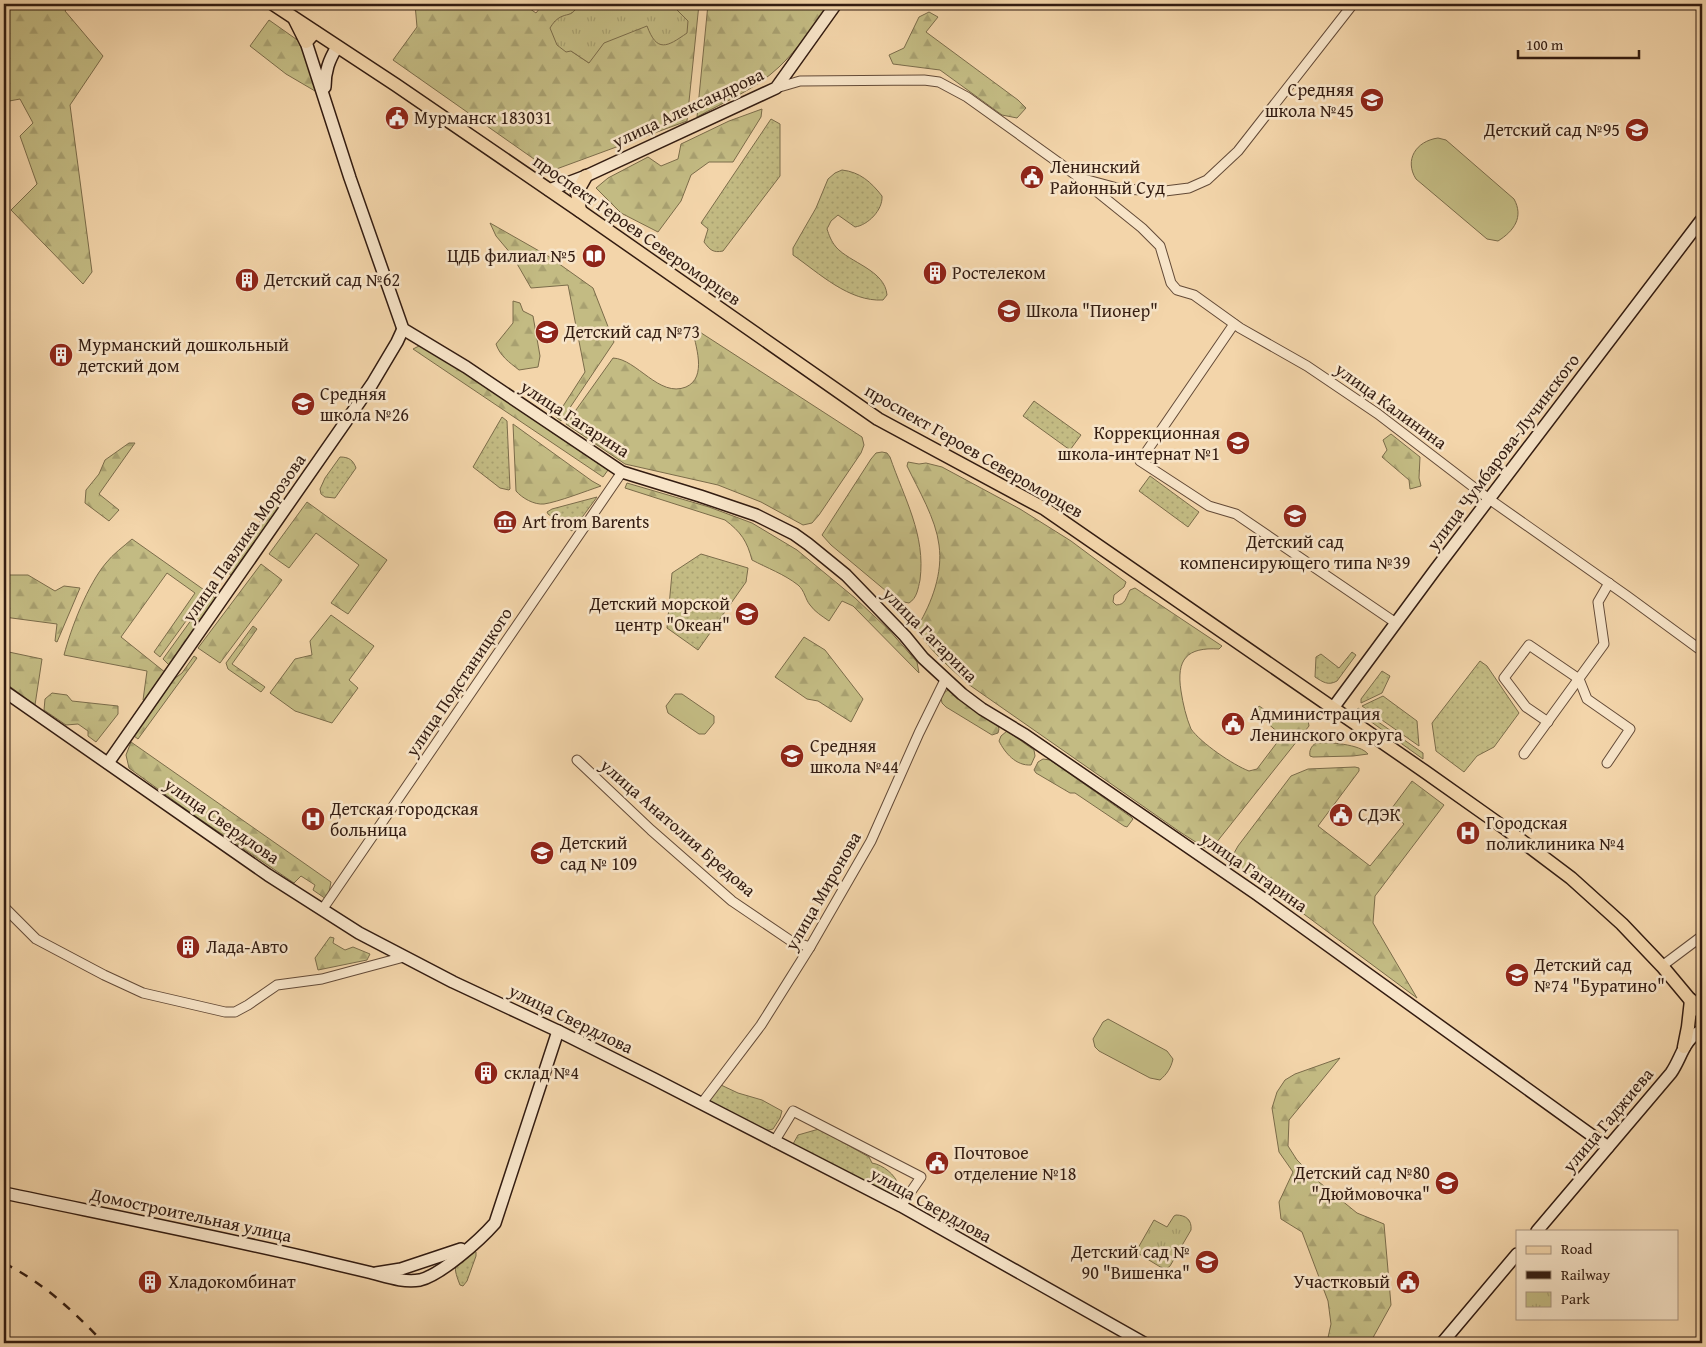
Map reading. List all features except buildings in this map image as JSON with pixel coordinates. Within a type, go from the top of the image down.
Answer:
[{"type":"main road","name":"проспект Героев Североморцев","points":[[274,4],[580,211],[878,418],[1045,509],[1506,829],[1571,878],[1622,924],[1662,966],[1702,1014]]},
{"type":"main road","points":[[293,17],[306,42],[315,32]]},
{"type":"main road","points":[[580,211],[576,192],[586,176]]},
{"type":"main road","points":[[1684,1047],[1691,1000]]},
{"type":"street","name":"улица Александрова","points":[[549,190],[586,176],[776,88],[836,4]]},
{"type":"street","points":[[776,88],[800,81],[924,80],[939,82],[967,97],[1080,178],[1121,189],[1165,191],[1189,188],[1207,180],[1228,161],[1354,4]]},
{"type":"street","points":[[306,42],[402,329]]},
{"type":"street","points":[[325,102],[325,75],[337,47]]},
{"type":"street","name":"улица Калинина","points":[[1080,178],[1142,228],[1160,246],[1167,273],[1171,283],[1177,290],[1194,295],[1234,324],[1307,366],[1378,414],[1489,499],[1702,651]]},
{"type":"street","name":"улица Чумбарова-Лучинского","points":[[1333,708],[1702,219]]},
{"type":"street","points":[[1234,324],[1140,461],[1209,506],[1236,514],[1396,623]]},
{"type":"street","name":"улица Гагарина","points":[[402,329],[466,368],[622,472],[756,515],[801,539],[846,575],[900,631],[922,658],[945,680],[982,709],[1025,735],[1258,895],[1608,1147]]},
{"type":"street","name":"улица Павлика Морозова","points":[[108,763],[372,384],[397,342],[402,329]]},
{"type":"street","name":"улица Подстаницкого","points":[[322,910],[622,472]]},
{"type":"street","points":[[1524,754],[1604,644],[1598,602],[1609,583]]},
{"type":"street","points":[[1548,722],[1526,707],[1504,678],[1529,645],[1578,679],[1587,698],[1630,729],[1607,763]]},
{"type":"street","name":"улица Миронова","points":[[702,1102],[761,1025],[810,947],[871,840],[945,680]]},
{"type":"street","name":"улица Свердлова","points":[[4,691],[223,844],[359,933],[404,957],[558,1030],[702,1102],[774,1142],[901,1206],[1144,1343]]},
{"type":"street","name":"улица Анатолия Бредова","points":[[576,760],[651,830],[732,901],[791,941],[810,947]]},
{"type":"street","points":[[4,907],[36,939],[104,975],[142,993],[225,1012],[234,1012],[248,1005],[277,985],[322,979],[404,957]]},
{"type":"street","points":[[1662,966],[1702,936]]},
{"type":"street","name":"Домостроительная улица","points":[[4,1192],[372,1273],[401,1269],[470,1246],[495,1223],[558,1030]]},
{"type":"street","name":"улица Гаджиева","points":[[1538,1230],[1671,1073],[1684,1047],[1702,1030]]},
{"type":"street","points":[[774,1142],[792,1110],[921,1178],[901,1206]]},
{"type":"street","points":[[1442,1343],[1516,1255]]},
{"type":"green space","points":[[4,4],[70,4],[65,11],[103,56],[70,105],[92,272],[83,284],[11,210],[37,184],[20,136],[33,123],[20,99],[4,102]]},
{"type":"green space","points":[[415,4],[523,4],[536,13],[540,8],[536,4],[552,4],[555,7],[558,4],[573,4],[575,10],[573,12],[554,22],[571,51],[589,63],[588,23],[688,21],[675,8],[680,4],[699,4],[687,121],[551,171],[393,60],[417,27]]},
{"type":"green space","points":[[573,4],[680,4],[675,8],[688,21],[687,33],[674,42],[663,45],[655,40],[647,26],[604,43],[589,63],[571,51],[566,52],[557,45],[550,28],[559,18],[574,12]]},
{"type":"green space","points":[[708,4],[830,4],[793,53],[770,75],[750,89],[697,117]]},
{"type":"green space","points":[[929,12],[938,17],[926,32],[1018,100],[1026,108],[1017,118],[1002,115],[940,70],[893,64],[889,55],[904,48],[919,17]]},
{"type":"green space","points":[[269,20],[303,44],[315,91],[286,74],[250,46]]},
{"type":"green space","points":[[762,109],[761,117],[733,162],[709,162],[691,175],[681,201],[658,232],[621,213],[596,188],[608,178],[648,157],[661,166],[678,159],[681,144],[729,121]]},
{"type":"green space","points":[[771,119],[780,124],[780,176],[723,251],[717,252],[712,250],[704,242],[708,229],[701,223]]},
{"type":"green space","points":[[1438,138],[1446,140],[1514,199],[1518,218],[1509,233],[1498,241],[1487,239],[1416,179],[1411,165],[1414,152],[1424,143]]},
{"type":"green space","points":[[842,170],[860,175],[874,186],[882,196],[882,201],[874,216],[860,226],[855,227],[838,215],[831,221],[827,229],[831,240],[842,253],[874,273],[880,279],[885,286],[887,295],[883,300],[870,299],[846,291],[824,278],[793,255],[793,248],[816,208],[828,179]]},
{"type":"green space","points":[[490,223],[548,256],[593,288],[614,342],[561,421],[556,417],[585,372],[568,285],[531,288],[512,255],[496,236]]},
{"type":"green space","points":[[513,301],[520,303],[523,311],[533,316],[540,356],[538,367],[519,370],[502,355],[496,344],[513,323]]},
{"type":"green space","points":[[692,327],[862,437],[864,445],[861,453],[812,523],[803,525],[761,502],[718,485],[625,464],[566,424],[613,358],[631,364],[657,383],[667,387],[676,389],[686,387],[693,382],[697,376],[698,360]]},
{"type":"green space","points":[[423,344],[608,470],[603,477],[413,349]]},
{"type":"green space","points":[[1034,401],[1081,435],[1070,450],[1023,416]]},
{"type":"green space","points":[[502,417],[507,421],[509,490],[500,488],[473,467]]},
{"type":"green space","points":[[513,424],[601,486],[544,504],[532,502],[522,496],[516,491]]},
{"type":"green space","points":[[1391,434],[1420,457],[1419,478],[1421,486],[1410,489],[1409,480],[1382,457],[1387,450],[1383,440]]},
{"type":"green space","points":[[129,443],[135,443],[99,494],[119,510],[109,521],[85,503],[86,490],[99,474],[105,460]]},
{"type":"green space","points":[[876,453],[887,453],[890,457],[917,532],[920,548],[921,563],[918,590],[909,603],[899,601],[892,596],[831,545],[822,535],[871,459]]},
{"type":"green space","points":[[340,457],[350,460],[356,468],[335,498],[325,497],[321,494],[320,489],[325,478]]},
{"type":"green space","points":[[908,462],[926,463],[942,467],[1020,509],[1071,541],[1126,582],[1124,587],[1114,595],[1113,602],[1116,605],[1122,604],[1130,590],[1135,588],[1222,646],[1219,649],[1199,650],[1186,657],[1182,663],[1180,680],[1184,706],[1191,729],[1202,741],[1226,759],[1249,771],[1257,769],[1282,736],[1255,712],[1259,706],[1277,718],[1296,719],[1300,715],[1308,720],[1309,726],[1211,848],[1205,848],[1180,832],[968,684],[931,648],[920,633],[918,626],[928,607],[938,577],[939,545],[930,515],[907,466]]},
{"type":"green space","points":[[1150,476],[1199,512],[1188,527],[1139,491]]},
{"type":"green space","points":[[627,483],[709,507],[752,523],[797,550],[855,598],[889,630],[917,662],[919,673],[853,606],[842,601],[829,621],[819,614],[810,605],[798,585],[781,574],[752,560],[743,537],[725,520],[625,488]]},
{"type":"green space","points":[[597,497],[572,531],[547,512],[552,509]]},
{"type":"green space","points":[[275,500],[281,504],[231,575],[226,571]]},
{"type":"green space","points":[[307,502],[387,560],[348,614],[331,603],[359,565],[316,533],[289,568],[269,554]]},
{"type":"green space","points":[[132,539],[207,592],[160,657],[154,652],[195,593],[167,573],[121,637],[166,673],[146,701],[143,700],[147,671],[64,655],[71,632],[93,582],[109,560]]},
{"type":"green space","points":[[701,554],[748,568],[746,582],[698,650],[667,628],[672,573]]},
{"type":"green space","points":[[261,564],[282,580],[220,663],[198,648]]},
{"type":"green space","points":[[4,575],[28,575],[55,591],[64,586],[80,588],[57,642],[55,641],[57,624],[4,617]]},
{"type":"green space","points":[[210,594],[216,599],[170,666],[163,659]]},
{"type":"green space","points":[[331,615],[374,646],[349,680],[358,688],[332,723],[295,711],[270,693],[295,659],[312,655],[310,641]]},
{"type":"green space","points":[[253,626],[257,629],[232,664],[265,687],[261,692],[228,669],[226,663]]},
{"type":"green space","points":[[804,637],[825,650],[863,699],[851,722],[818,701],[807,699],[775,677]]},
{"type":"green space","points":[[4,651],[42,659],[35,705],[4,682]]},
{"type":"green space","points":[[1352,652],[1356,655],[1337,681],[1328,683],[1315,677],[1316,657],[1321,654],[1339,668]]},
{"type":"green space","points":[[194,656],[197,658],[138,739],[134,736],[174,679],[182,673]]},
{"type":"green space","points":[[1480,661],[1487,666],[1519,713],[1494,747],[1477,756],[1464,772],[1436,751],[1432,723]]},
{"type":"green space","points":[[1382,671],[1390,676],[1382,693],[1361,703],[1361,699]]},
{"type":"green space","points":[[948,690],[998,726],[998,733],[992,735],[946,707],[942,703],[941,698]]},
{"type":"green space","points":[[52,693],[67,695],[72,701],[118,706],[118,714],[96,742],[88,736],[88,731],[78,724],[66,725],[44,710],[45,699]]},
{"type":"green space","points":[[675,694],[682,694],[714,716],[714,723],[705,734],[699,734],[668,713],[666,706]]},
{"type":"green space","points":[[1383,696],[1417,721],[1419,746],[1362,706]]},
{"type":"green space","points":[[1358,708],[1423,753],[1423,759],[1356,711]]},
{"type":"green space","points":[[1007,731],[1034,750],[1035,756],[1031,765],[1016,761],[1004,750],[999,741],[1001,736]]},
{"type":"green space","points":[[131,742],[331,882],[328,897],[326,899],[313,890],[315,885],[301,876],[294,883],[129,768],[126,755]]},
{"type":"green space","points":[[1316,743],[1336,743],[1351,746],[1368,754],[1310,756],[1310,750]]},
{"type":"green space","points":[[1043,759],[1050,760],[1133,819],[1127,827],[1124,826],[1075,793],[1070,793],[1036,773],[1034,770],[1038,762]]},
{"type":"green space","points":[[1359,768],[1359,771],[1318,826],[1370,866],[1404,824],[1389,812],[1412,781],[1444,805],[1375,896],[1373,923],[1417,998],[1235,863],[1233,855],[1238,846],[1291,776],[1308,769]]},
{"type":"green space","points":[[330,937],[334,938],[333,943],[345,950],[353,947],[370,954],[367,960],[318,970],[315,958]]},
{"type":"green space","points":[[1108,1019],[1167,1051],[1173,1059],[1168,1071],[1160,1080],[1150,1078],[1099,1051],[1095,1047],[1093,1039],[1103,1022]]},
{"type":"green space","points":[[1340,1058],[1289,1120],[1288,1146],[1297,1160],[1319,1182],[1357,1213],[1384,1224],[1391,1305],[1370,1343],[1325,1343],[1327,1342],[1331,1324],[1328,1301],[1302,1232],[1281,1219],[1279,1202],[1293,1172],[1279,1152],[1272,1108],[1277,1092],[1285,1080],[1295,1074]]},
{"type":"green space","points":[[721,1085],[738,1093],[762,1100],[782,1111],[773,1129],[765,1131],[716,1107],[709,1099]]},
{"type":"green space","points":[[819,1129],[869,1157],[872,1163],[888,1171],[895,1178],[899,1186],[893,1194],[876,1189],[794,1147],[793,1144],[798,1135]]},
{"type":"green space","points":[[1176,1215],[1188,1219],[1191,1230],[1170,1266],[1166,1269],[1139,1254],[1138,1248],[1154,1220],[1167,1227]]},
{"type":"green space","points":[[474,1250],[476,1256],[467,1281],[463,1286],[460,1285],[455,1268],[456,1264]]},
{"type":"railway","points":[[4,1263],[33,1280],[57,1298],[104,1343]]},
{"type":"place","name":"Средняя школа №45","points":[[1372,100]]},
{"type":"place","name":"Мурманск 183031","points":[[397,118]]},
{"type":"place","name":"Детский сад №95","points":[[1637,130]]},
{"type":"place","name":"Ленинский Районный Суд","points":[[1032,177]]},
{"type":"place","name":"ЦДБ филиал №5","points":[[594,256]]},
{"type":"place","name":"Ростелеком","points":[[935,273]]},
{"type":"place","name":"Детский сад №62","points":[[247,280]]},
{"type":"place","name":"Школа \"Пионер\"","points":[[1009,311]]},
{"type":"place","name":"Детский сад №73","points":[[547,332]]},
{"type":"place","name":"Мурманский дошкольный детский дом","points":[[61,355]]},
{"type":"place","name":"Средняя школа №26","points":[[303,404]]},
{"type":"place","name":"Коррекционная школа-интернат №1","points":[[1238,443]]},
{"type":"place","name":"Детский сад компенсирующего типа №39","points":[[1295,516]]},
{"type":"place","name":"Art from Barents","points":[[505,522]]},
{"type":"place","name":"Детский морской центр \"Океан\"","points":[[747,614]]},
{"type":"place","name":"Администрация Ленинского округа","points":[[1233,724]]},
{"type":"place","name":"Средняя школа №44","points":[[792,756]]},
{"type":"place","name":"СДЭК","points":[[1341,815]]},
{"type":"place","name":"Детская городская больница","points":[[313,819]]},
{"type":"place","name":"Городская поликлиника №4","points":[[1468,833]]},
{"type":"place","name":"Детский сад № 109","points":[[542,853]]},
{"type":"place","name":"Лада-Авто","points":[[188,947]]},
{"type":"place","name":"Детский сад №74 \"Буратино\"","points":[[1517,975]]},
{"type":"place","name":"склад №4","points":[[486,1073]]},
{"type":"place","name":"Почтовое отделение №18","points":[[937,1163]]},
{"type":"place","name":"Детский сад №80 \"Дюймовочка\"","points":[[1447,1183]]},
{"type":"place","name":"Детский сад № 90 \"Вишенка\"","points":[[1207,1262]]},
{"type":"place","name":"Хладокомбинат","points":[[150,1282]]},
{"type":"place","name":"Участковый","points":[[1408,1282]]}]
